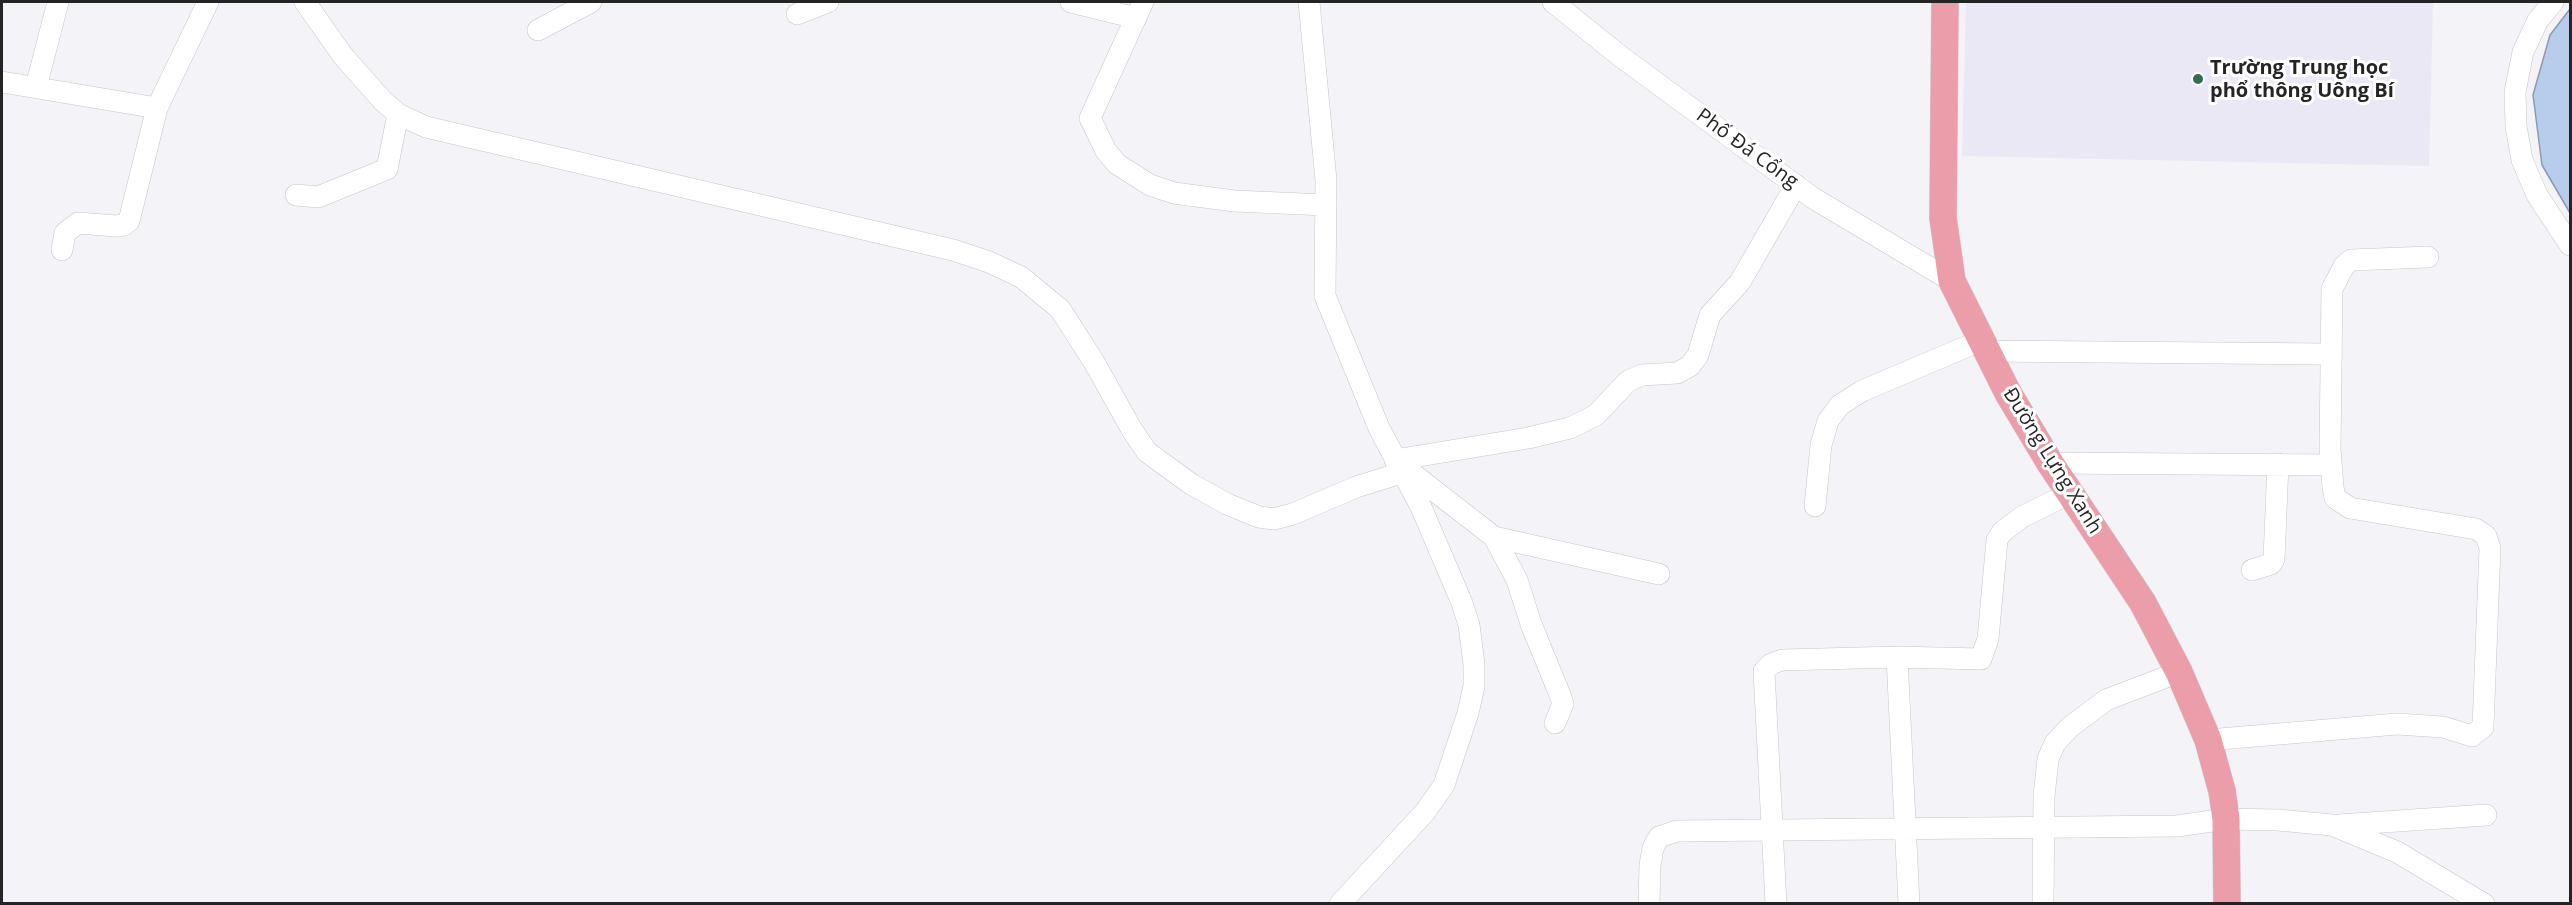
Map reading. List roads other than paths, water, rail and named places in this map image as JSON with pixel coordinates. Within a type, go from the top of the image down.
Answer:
[{"type":"main road","name":"Đường Lựng Xanh","points":[[1945,2],[1943,218],[1952,281],[1984,346],[2050,463],[2143,603],[2179,672],[2208,740],[2226,819],[2227,903]]},
{"type":"street","points":[[36,87],[58,2]]},
{"type":"street","points":[[62,250],[65,233],[78,223],[116,226],[124,225],[129,221],[158,108],[208,2]]},
{"type":"street","points":[[305,2],[344,56],[383,101],[398,114],[451,135],[619,170],[953,250],[989,261],[1021,278],[1060,309],[1082,341],[1132,430],[1148,452],[1191,484],[1227,504],[1259,517],[1274,519],[1293,514],[1398,467],[1570,428],[1596,415],[1628,381],[1642,375],[1677,373],[1690,366],[1698,355],[1710,315],[1740,282],[1796,185]]},
{"type":"street","points":[[538,30],[591,2]]},
{"type":"street","points":[[797,14],[828,2]]},
{"type":"street","points":[[1071,2],[1140,10],[1090,118],[1106,150],[1117,164],[1150,185],[1174,193],[1234,201],[1326,205]]},
{"type":"street","points":[[1309,2],[1326,205],[1323,279],[1325,296],[1379,428],[1421,507],[1462,603],[1472,641],[1474,686],[1444,785],[1425,812],[1340,903]]},
{"type":"street","name":"Phố Đá Cổng","points":[[1553,2],[1620,57],[1796,185],[1952,281]]},
{"type":"street","points":[[2553,2],[2538,20],[2523,52],[2515,92],[2516,126],[2522,159],[2537,195],[2571,245]]},
{"type":"street","points":[[2,82],[158,108]]},
{"type":"street","points":[[296,195],[318,197],[387,169],[398,114]]},
{"type":"street","points":[[2208,740],[2397,724],[2443,727],[2472,736],[2483,728],[2490,548],[2486,536],[2476,529],[2342,505],[2335,498],[2331,465],[2332,290],[2344,266],[2351,260],[2363,257],[2428,257]]},
{"type":"street","points":[[1815,506],[1821,445],[1828,421],[1840,405],[1862,391],[1984,346],[2330,354]]},
{"type":"street","points":[[2050,463],[2331,465]]},
{"type":"street","points":[[2252,570],[2271,564],[2274,559],[2278,464]]},
{"type":"street","points":[[1398,467],[1494,537],[1659,574]]},
{"type":"street","points":[[1776,903],[1764,671],[1771,664],[1782,660],[1897,657],[1981,659],[1988,639],[1997,540],[2002,532],[2022,517],[2070,493]]},
{"type":"street","points":[[1494,537],[1516,580],[1531,624],[1560,694],[1563,704],[1555,723]]},
{"type":"street","points":[[1897,657],[1909,903]]},
{"type":"street","points":[[2043,903],[2042,828],[2048,759],[2055,743],[2070,727],[2106,700],[2179,672]]},
{"type":"street","points":[[1649,903],[1650,865],[1659,837],[1677,831],[2177,826],[2226,819],[2278,820],[2332,825],[2486,816]]},
{"type":"street","points":[[2332,825],[2397,852],[2484,903]]},
{"type":"water","points":[[2570,9],[2570,213],[2542,165],[2533,95],[2550,35]]},
{"type":"place","name":"Trường Trung học phổ thông Uông Bí","points":[[2198,79]]}]
